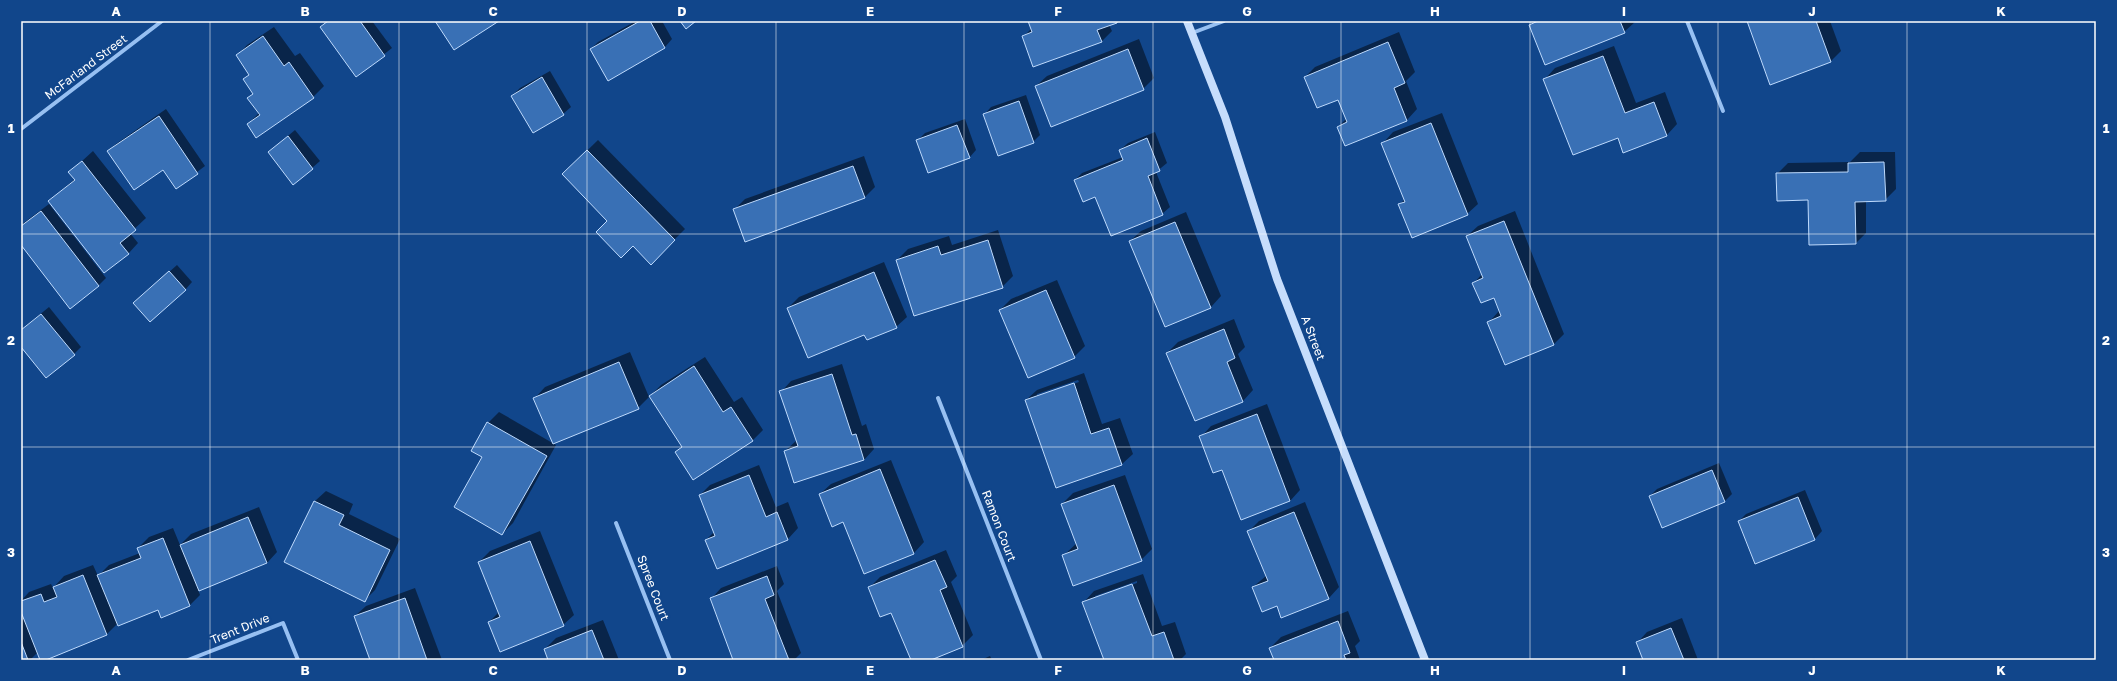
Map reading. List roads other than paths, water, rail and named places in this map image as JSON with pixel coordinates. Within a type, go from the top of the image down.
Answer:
[{"type":"street","name":"McFarland Street","points":[[21,129],[162,21]]},
{"type":"street","name":"A Street","points":[[1187,21],[1225,117],[1277,279],[1425,660]]},
{"type":"street","points":[[1192,33],[1224,21]]},
{"type":"street","points":[[1687,21],[1723,111]]},
{"type":"street","name":"Ramon Court","points":[[938,398],[1041,660]]},
{"type":"street","name":"Spree Court","points":[[616,523],[670,660]]},
{"type":"street","name":"Trent Drive","points":[[188,660],[283,623],[298,660]]}]
